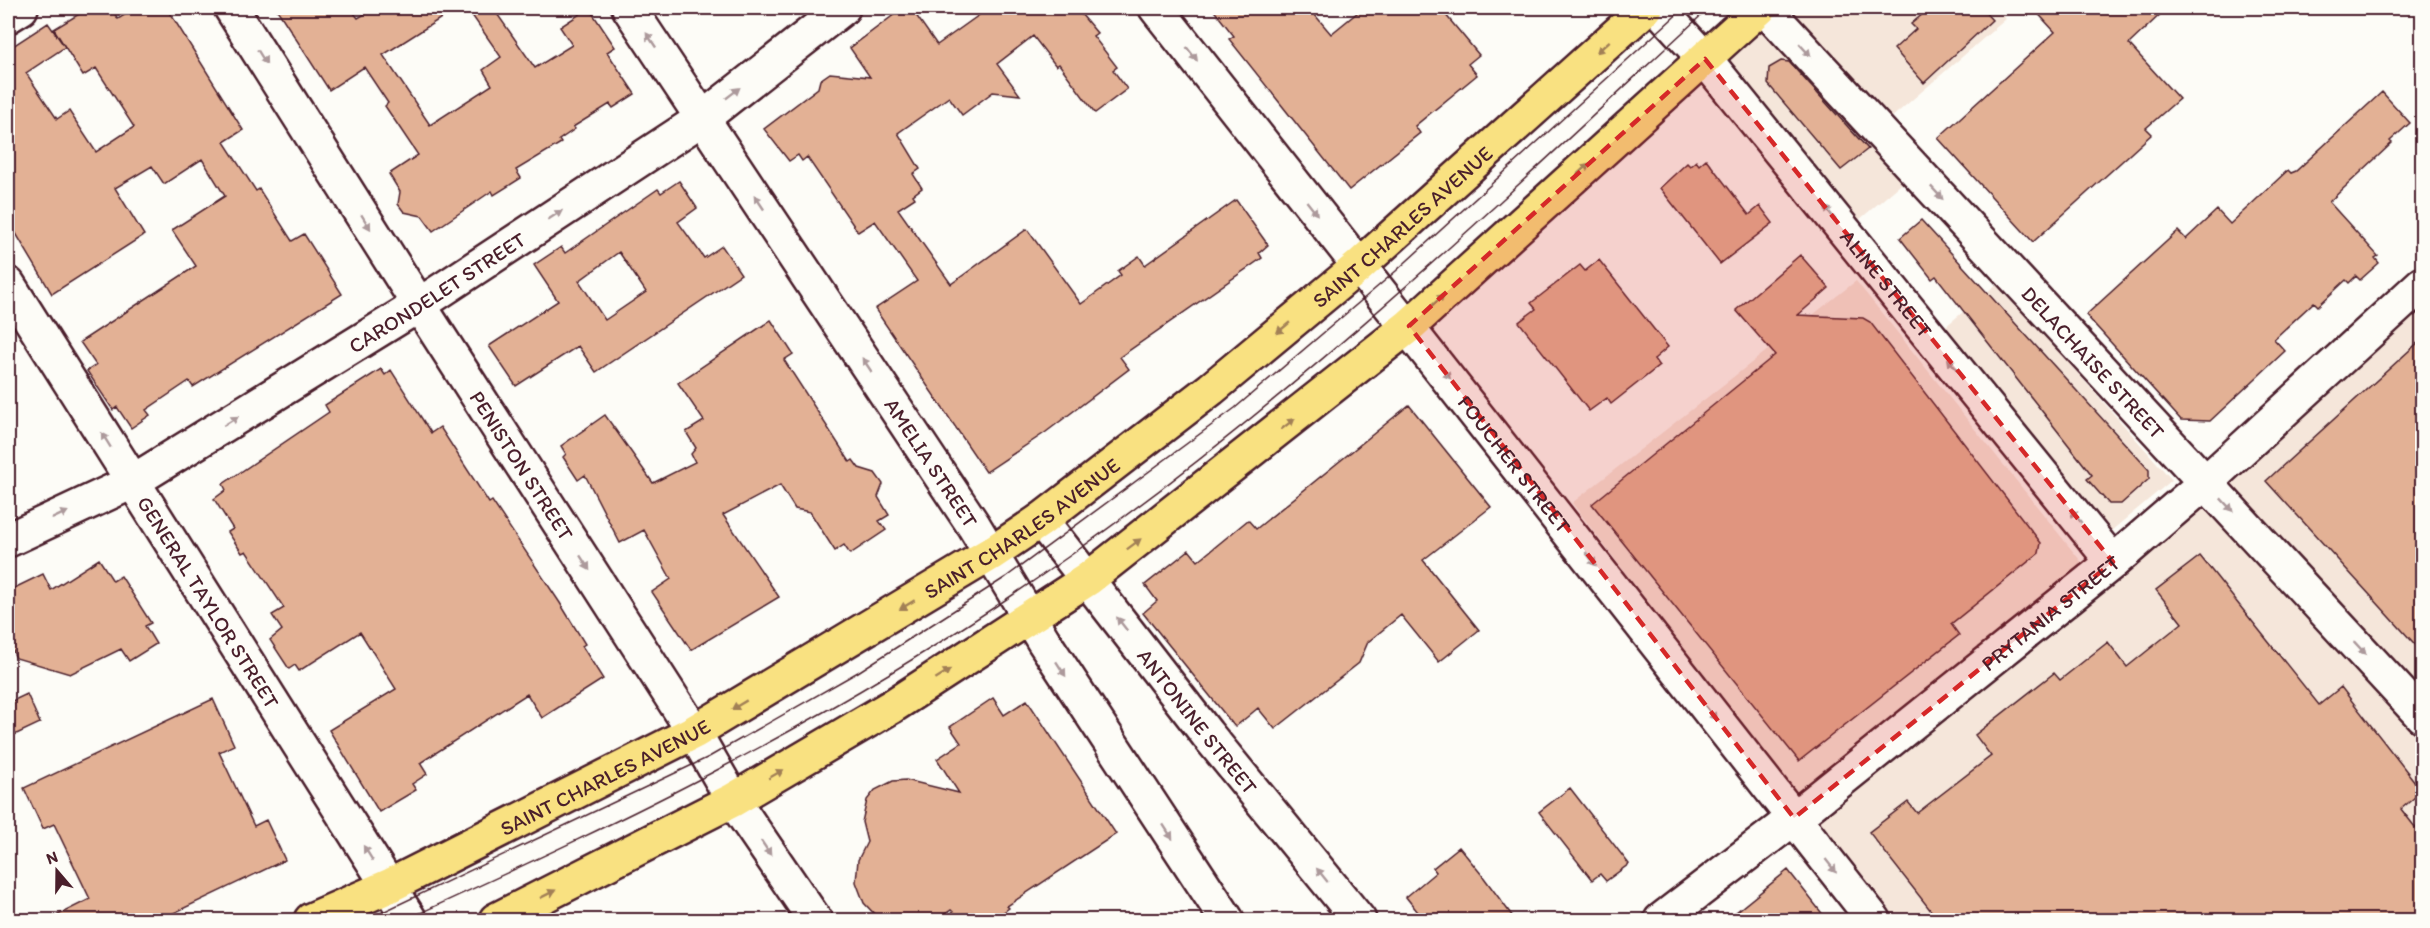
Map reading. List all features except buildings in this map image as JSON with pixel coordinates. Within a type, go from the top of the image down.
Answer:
[{"type":"main road","name":"SAINT CHARLES AVENUE","points":[[311,921],[389,886],[694,732],[992,553],[1041,520],[1210,388],[1358,267],[1646,8]]},
{"type":"main road","points":[[496,921],[733,800],[891,707],[1030,620],[1088,579],[1409,326],[1763,8]]},
{"type":"street","points":[[8,16],[21,8]]},
{"type":"street","name":"PENISTON STREET","points":[[231,8],[694,732],[733,800],[816,921]]},
{"type":"street","name":"AMELIA STREET","points":[[629,8],[992,553],[1030,620],[1227,921]]},
{"type":"street","name":"CARONDELET STREET","points":[[8,540],[132,482],[419,305],[703,118],[843,8]]},
{"type":"street","name":"FOUCHER STREET","points":[[1156,8],[1358,267],[1409,326],[1874,921]]},
{"type":"street","name":"ALINE STREET","points":[[1658,8],[1705,59],[2113,562]]},
{"type":"street","name":"DELACHAISE STREET","points":[[1763,8],[2422,716]]},
{"type":"street","name":"GENERAL TAYLOR STREET","points":[[8,284],[410,921]]},
{"type":"street","name":"PRYTANIA STREET","points":[[1661,921],[1794,818],[2113,562],[2206,482],[2422,284]]},
{"type":"street","name":"ANTONINE STREET","points":[[1041,520],[1207,734],[1359,921]]},
{"type":"highlighted area","points":[[1705,59],[2113,562],[1794,818],[1409,326]]},
{"type":"shaded area","points":[[1782,8],[1995,8],[2006,19],[1869,137],[1906,180],[1853,225],[1719,64]]},
{"type":"shaded area","points":[[1856,281],[2100,585],[2209,499],[2422,308],[2422,920],[1891,920],[1572,503]]},
{"type":"shaded area","points":[[1998,283],[2172,480],[2105,536],[1940,331]]},
{"type":"tram line","points":[[366,920],[709,757],[858,672],[1006,577],[1235,408],[1396,271],[1684,8]]},
{"type":"tram line","points":[[405,920],[601,829],[762,746],[852,696],[940,642],[1068,557],[1153,495],[1318,363],[1398,294],[1709,8]]}]
